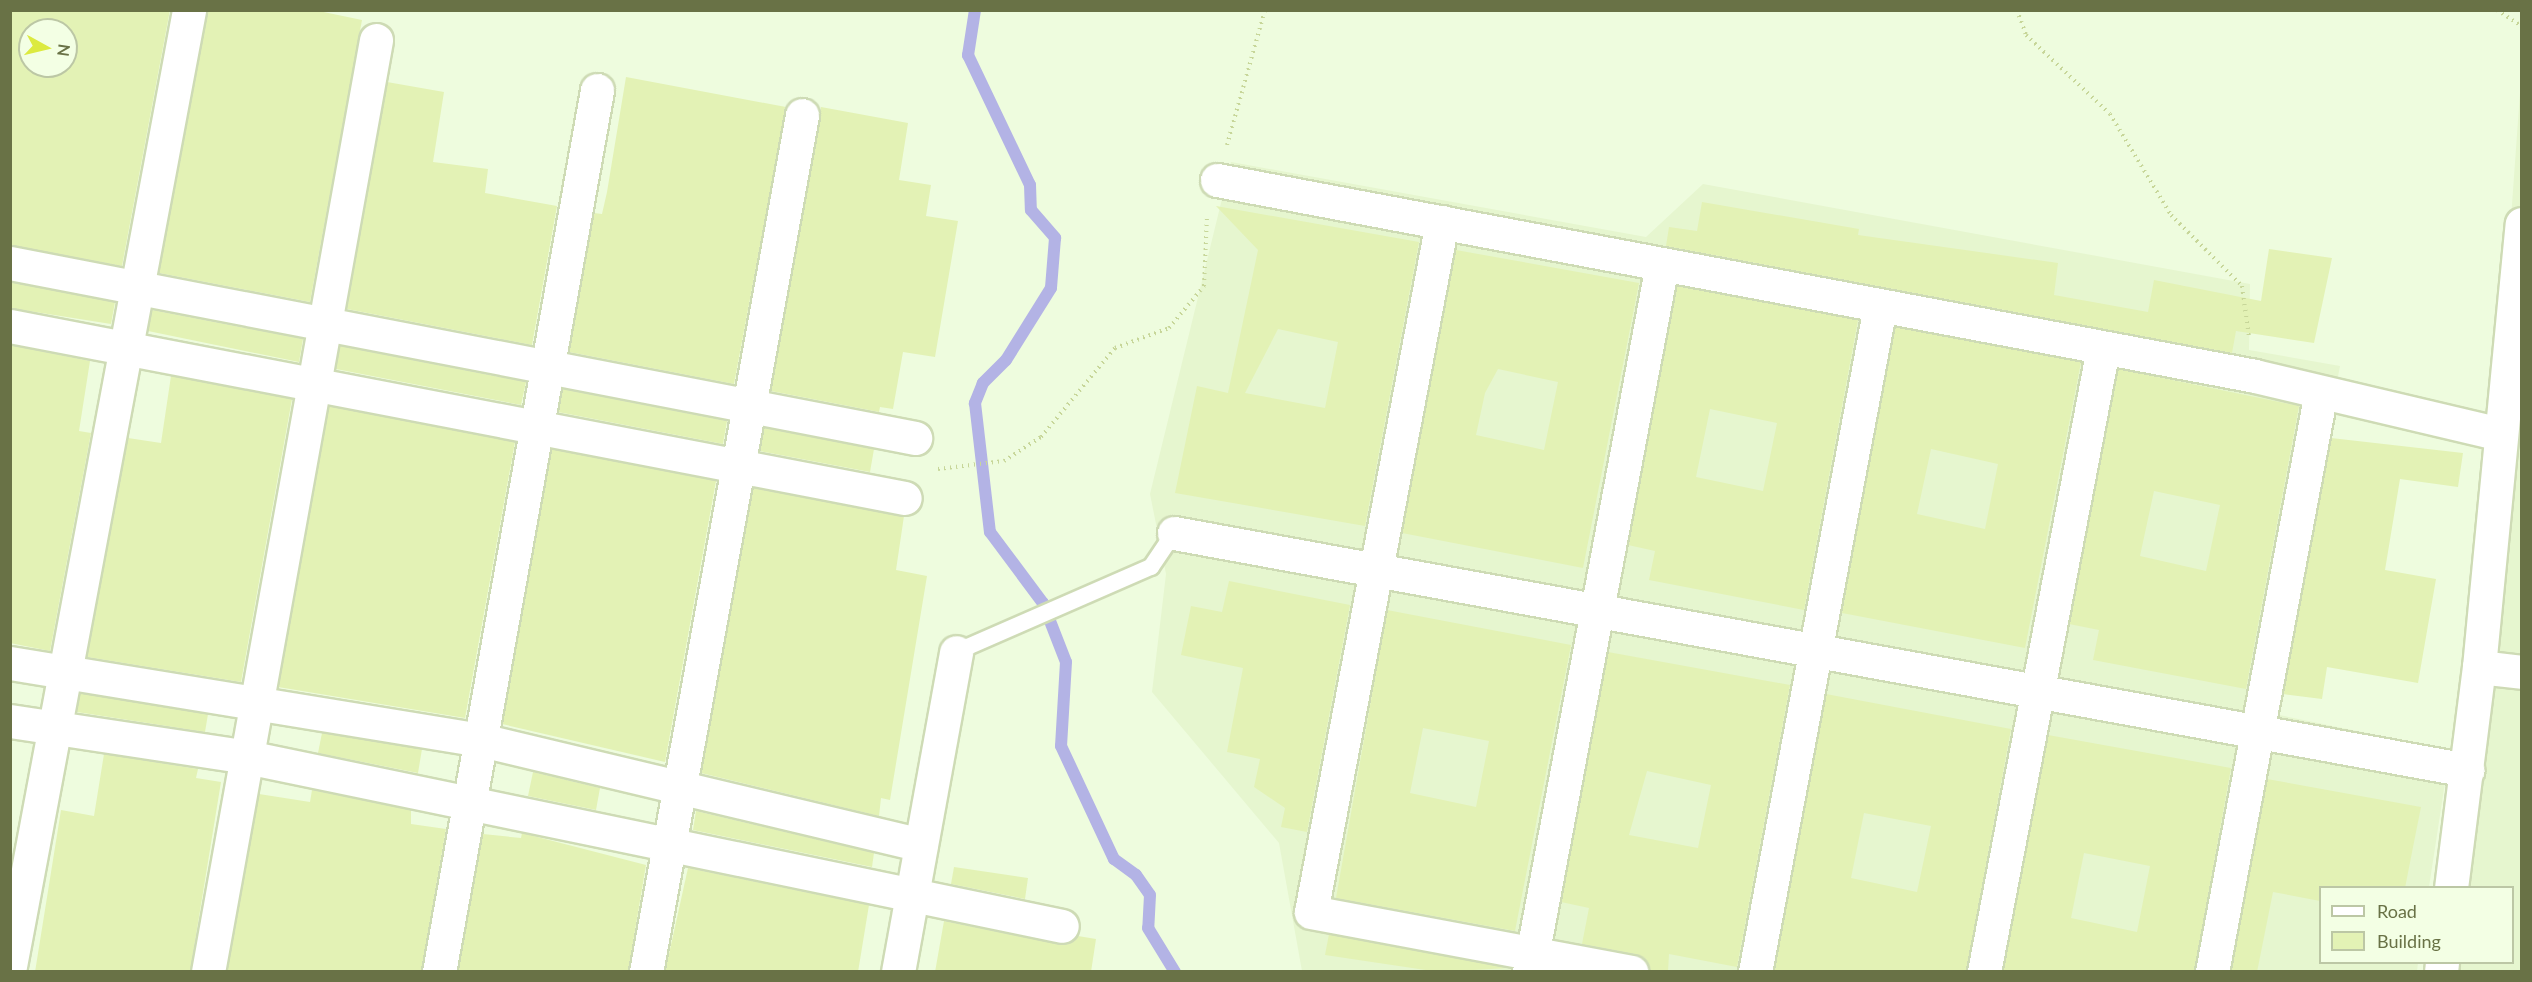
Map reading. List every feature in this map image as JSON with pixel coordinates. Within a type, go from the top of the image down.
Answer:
[{"type":"street","points":[[10,966],[189,10]]},
{"type":"street","points":[[208,972],[376,40]]},
{"type":"street","points":[[439,972],[597,90]]},
{"type":"street","points":[[646,972],[802,115]]},
{"type":"street","points":[[1217,180],[2255,376],[2500,434]]},
{"type":"street","points":[[1442,222],[1311,912],[1531,962],[1631,972]]},
{"type":"street","points":[[2451,886],[2479,668],[2522,224]]},
{"type":"street","points":[[10,263],[915,438]]},
{"type":"street","points":[[1531,962],[1662,264]]},
{"type":"street","points":[[1755,972],[1880,306]]},
{"type":"street","points":[[10,326],[905,498]]},
{"type":"street","points":[[1984,972],[2103,348]]},
{"type":"street","points":[[2212,972],[2321,392]]},
{"type":"street","points":[[1174,533],[2466,770]]},
{"type":"street","points":[[898,972],[956,652]]},
{"type":"street","points":[[10,663],[481,740],[921,845]]},
{"type":"street","points":[[2479,668],[2522,672]]},
{"type":"street","points":[[10,721],[247,757],[1062,926]]},
{"type":"lane","points":[[956,652],[1152,567],[1174,533]]},
{"type":"path","points":[[915,438],[935,469],[1004,462],[1041,437],[1115,348],[1169,328],[1204,286],[1206,219],[1265,10]]},
{"type":"path","points":[[2017,10],[2026,34],[2109,114],[2171,215],[2241,286],[2255,376]]},
{"type":"path","points":[[2498,10],[2522,26]]},
{"type":"shaded area","points":[[2521,79],[2521,971],[2457,972],[2458,964],[2514,964],[2514,886],[2463,886]]},
{"type":"shaded area","points":[[1231,162],[1646,237],[1703,184],[2250,284],[2249,350],[2340,366],[2274,714],[2450,750],[2429,886],[2319,886],[2319,964],[2418,964],[2417,971],[1302,971],[1279,843],[1152,692],[1166,574],[1150,494]]},
{"type":"building","points":[[10,10],[170,10],[122,266],[10,245]]},
{"type":"building","points":[[207,10],[314,10],[362,20],[310,302],[159,273]]},
{"type":"building","points":[[626,77],[786,107],[734,384],[569,352],[594,213],[602,214],[607,192]]},
{"type":"building","points":[[387,82],[444,92],[433,162],[488,169],[485,193],[557,206],[532,345],[347,309]]},
{"type":"building","points":[[821,107],[908,123],[899,180],[931,185],[926,216],[958,221],[935,357],[903,352],[893,409],[880,407],[879,412],[771,391]]},
{"type":"building","points":[[1702,202],[1859,229],[1858,235],[2058,263],[2054,295],[2148,312],[2154,280],[2261,301],[2269,249],[2332,258],[2314,343],[2236,331],[2232,353],[1666,246],[1669,227],[1697,231]]},
{"type":"building","points":[[1216,206],[1419,242],[1365,526],[1175,493],[1197,386],[1228,393],[1258,250]],"holes":[[[1278,329],[1338,342],[1325,408],[1245,393]]]},
{"type":"building","points":[[1456,250],[1639,283],[1583,568],[1402,533]],"holes":[[[1498,369],[1558,382],[1544,450],[1476,435],[1485,393]]]},
{"type":"building","points":[[10,282],[115,302],[111,324],[10,308]]},
{"type":"building","points":[[1677,286],[1858,320],[1804,610],[1649,580],[1655,551],[1628,545]],"holes":[[[1710,409],[1777,423],[1763,491],[1696,477]]]},
{"type":"building","points":[[152,310],[303,339],[299,362],[148,331]]},
{"type":"building","points":[[1895,327],[2081,362],[2025,648],[1842,613]],"holes":[[[1931,449],[1998,464],[1985,529],[1917,514]]]},
{"type":"building","points":[[10,345],[90,361],[79,431],[91,433],[50,651],[10,643]]},
{"type":"building","points":[[340,346],[526,382],[521,405],[336,369]]},
{"type":"building","points":[[2118,369],[2299,406],[2246,689],[2093,660],[2099,630],[2069,624]],"holes":[[[2154,491],[2220,505],[2206,571],[2140,556]]]},
{"type":"building","points":[[171,376],[292,399],[241,682],[87,657],[128,438],[161,443]]},
{"type":"building","points":[[562,389],[727,421],[723,444],[558,412]]},
{"type":"building","points":[[329,406],[515,442],[465,718],[278,687]]},
{"type":"building","points":[[764,428],[874,449],[870,472],[760,451]]},
{"type":"building","points":[[2331,438],[2463,453],[2458,487],[2400,479],[2385,570],[2436,579],[2418,683],[2327,667],[2322,699],[2283,694]]},
{"type":"building","points":[[552,449],[716,481],[665,762],[502,724]]},
{"type":"building","points":[[753,488],[904,516],[896,570],[927,576],[890,800],[881,798],[879,816],[701,773]]},
{"type":"building","points":[[1229,581],[1350,605],[1307,832],[1281,827],[1285,808],[1254,787],[1260,759],[1227,752],[1243,668],[1181,655],[1191,606],[1222,612]]},
{"type":"building","points":[[1387,610],[1571,645],[1515,931],[1336,898]],"holes":[[[1423,728],[1489,741],[1476,807],[1410,793]]]},
{"type":"building","points":[[1608,652],[1790,685],[1737,967],[1669,954],[1668,972],[1649,972],[1644,958],[1635,954],[1582,944],[1589,908],[1561,902]],"holes":[[[1647,771],[1711,785],[1698,848],[1629,835]]]},
{"type":"building","points":[[80,693],[208,714],[205,732],[77,712]]},
{"type":"building","points":[[1826,694],[2011,729],[1966,972],[1774,972]],"holes":[[[1864,813],[1931,826],[1917,892],[1851,878]]]},
{"type":"building","points":[[322,733],[422,749],[418,773],[318,753]]},
{"type":"building","points":[[2048,735],[2231,768],[2194,972],[2003,972]],"holes":[[[2084,853],[2150,866],[2137,932],[2071,918]]]},
{"type":"building","points":[[104,754],[198,769],[196,778],[221,782],[190,972],[35,972],[61,810],[94,816]]},
{"type":"building","points":[[533,772],[600,788],[596,810],[528,796]]},
{"type":"building","points":[[2267,779],[2421,807],[2405,886],[2319,886],[2319,901],[2273,892],[2257,972],[2231,972]]},
{"type":"building","points":[[312,790],[411,810],[411,824],[446,829],[421,972],[227,972],[259,794],[310,802]]},
{"type":"building","points":[[696,811],[874,853],[872,867],[693,830]]},
{"type":"building","points":[[522,833],[646,865],[628,972],[458,972],[483,834],[521,838]]},
{"type":"building","points":[[954,867],[1028,878],[1025,899],[951,884]]},
{"type":"building","points":[[688,868],[869,905],[858,972],[665,972]]},
{"type":"building","points":[[944,921],[1058,944],[1078,936],[1096,939],[1091,972],[935,972]]},
{"type":"building","points":[[1329,934],[1508,968],[1439,972],[1325,955]]},
{"type":"waterway","points":[[975,10],[968,55],[1030,185],[1031,210],[1055,238],[1051,288],[1006,360],[983,383],[975,403],[990,532],[1043,603],[1066,662],[1061,746],[1114,859],[1136,875],[1150,895],[1148,928],[1175,972]]}]
